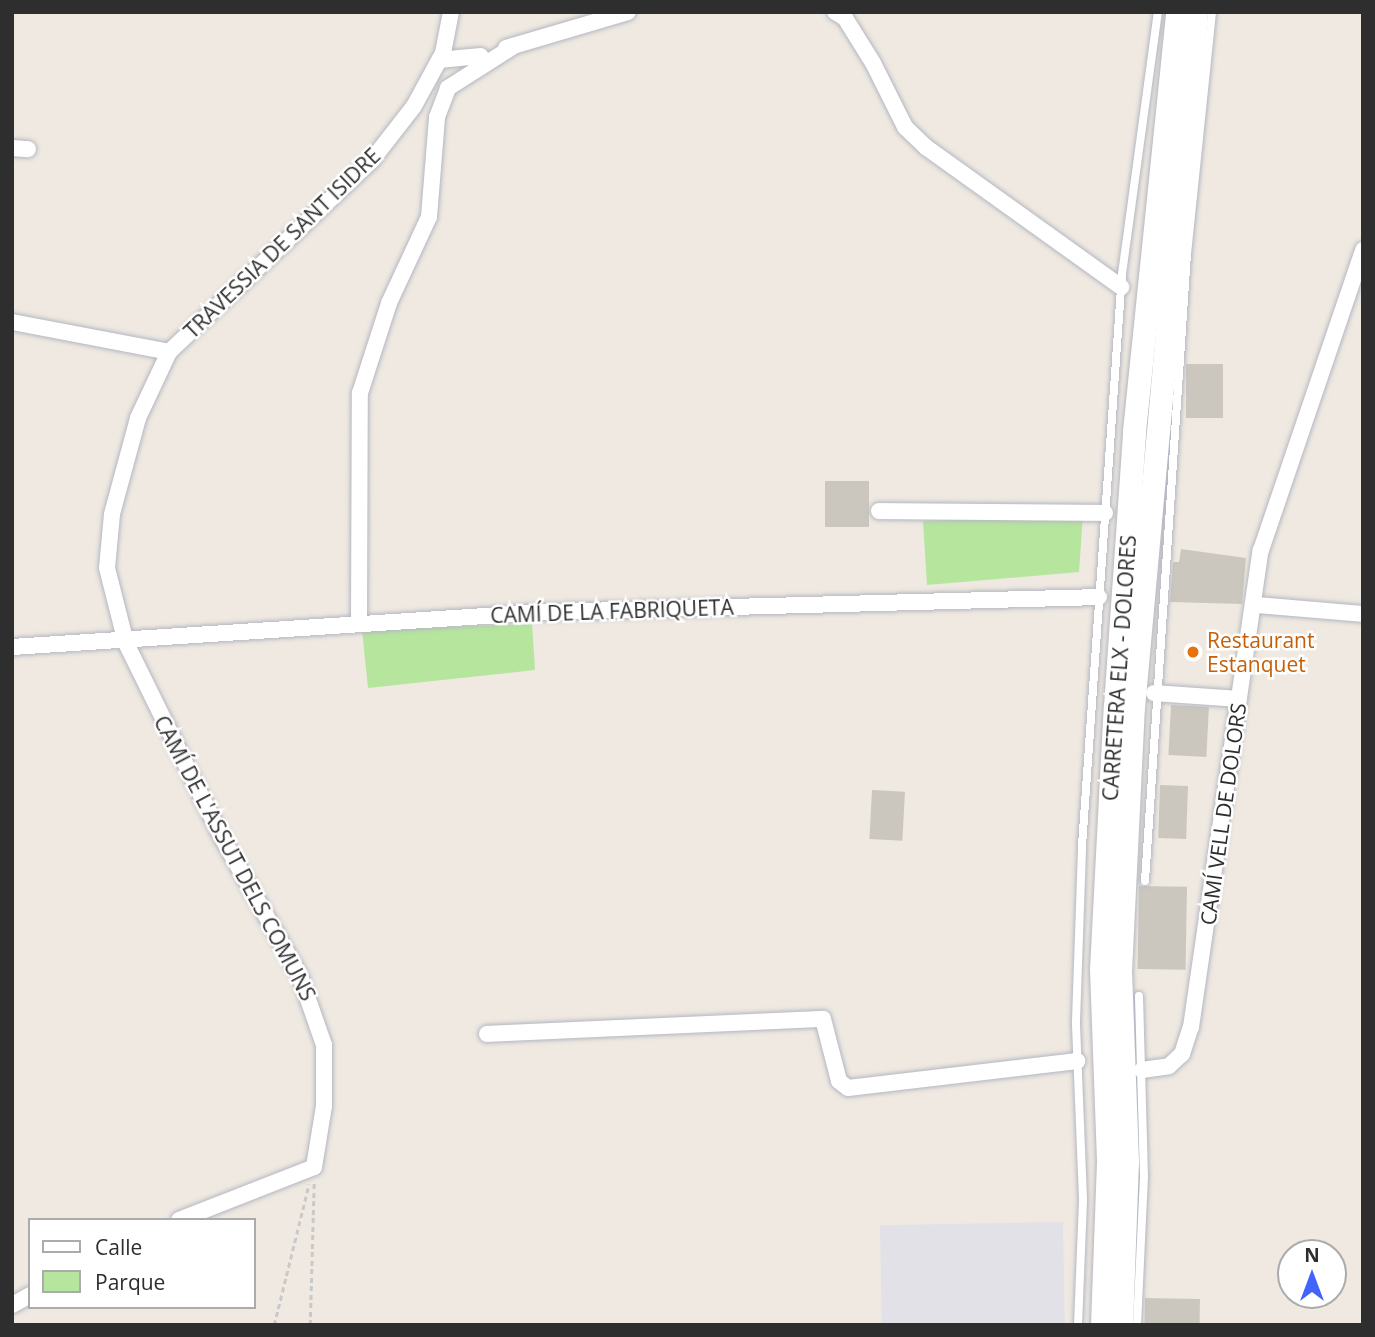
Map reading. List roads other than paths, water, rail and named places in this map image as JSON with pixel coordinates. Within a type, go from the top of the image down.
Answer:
[{"type":"main road","name":"CARRETERA ELX - DOLORES","points":[[1102,1325],[1108,1160],[1101,969],[1116,693],[1136,418],[1177,12]]},
{"type":"main road","name":"CARRETERA ELX - DOLORES","points":[[1121,1325],[1126,1161],[1120,971],[1133,708],[1160,359],[1196,12]]},
{"type":"street","name":"TRAVESSIA DE SANT ISIDRE","points":[[126,643],[107,568],[112,514],[138,418],[169,352],[372,160],[414,106],[439,60],[451,12]]},
{"type":"street","points":[[439,60],[461,61],[628,12]]},
{"type":"street","points":[[835,12],[845,18],[905,127],[919,141],[1121,287]]},
{"type":"street","points":[[359,623],[360,393],[389,303],[429,218],[437,117],[448,88],[514,46]]},
{"type":"street","name":"CAMÍ VELL DE DOLORS","points":[[1142,1070],[1169,1066],[1182,1054],[1191,1027],[1239,699],[1256,605],[1261,550],[1363,250]]},
{"type":"street","points":[[12,322],[169,352]]},
{"type":"street","points":[[879,511],[1105,513]]},
{"type":"street","name":"CAMÍ DE LA FABRIQUETA","points":[[12,647],[126,643],[359,623],[1100,597]]},
{"type":"street","points":[[1256,605],[1347,617],[1363,614]]},
{"type":"street","name":"CAMÍ DE L'ASSUT DELS COMUNS","points":[[126,643],[315,1009],[327,1076],[314,1167],[184,1218]]},
{"type":"street","points":[[1154,693],[1239,699]]},
{"type":"street","points":[[487,1034],[823,1019],[839,1081],[848,1088],[1077,1060]]},
{"type":"street","points":[[12,1305],[28,1296]]},
{"type":"lane","points":[[1078,1325],[1083,1199],[1077,1060],[1082,846],[1121,287],[1158,12]]},
{"type":"lane","points":[[1144,881],[1154,693],[1212,12]]},
{"type":"lane","points":[[1137,1325],[1142,1070],[1139,996]]},
{"type":"place","name":"Restaurant Estanquet","points":[[1193,652]]}]
